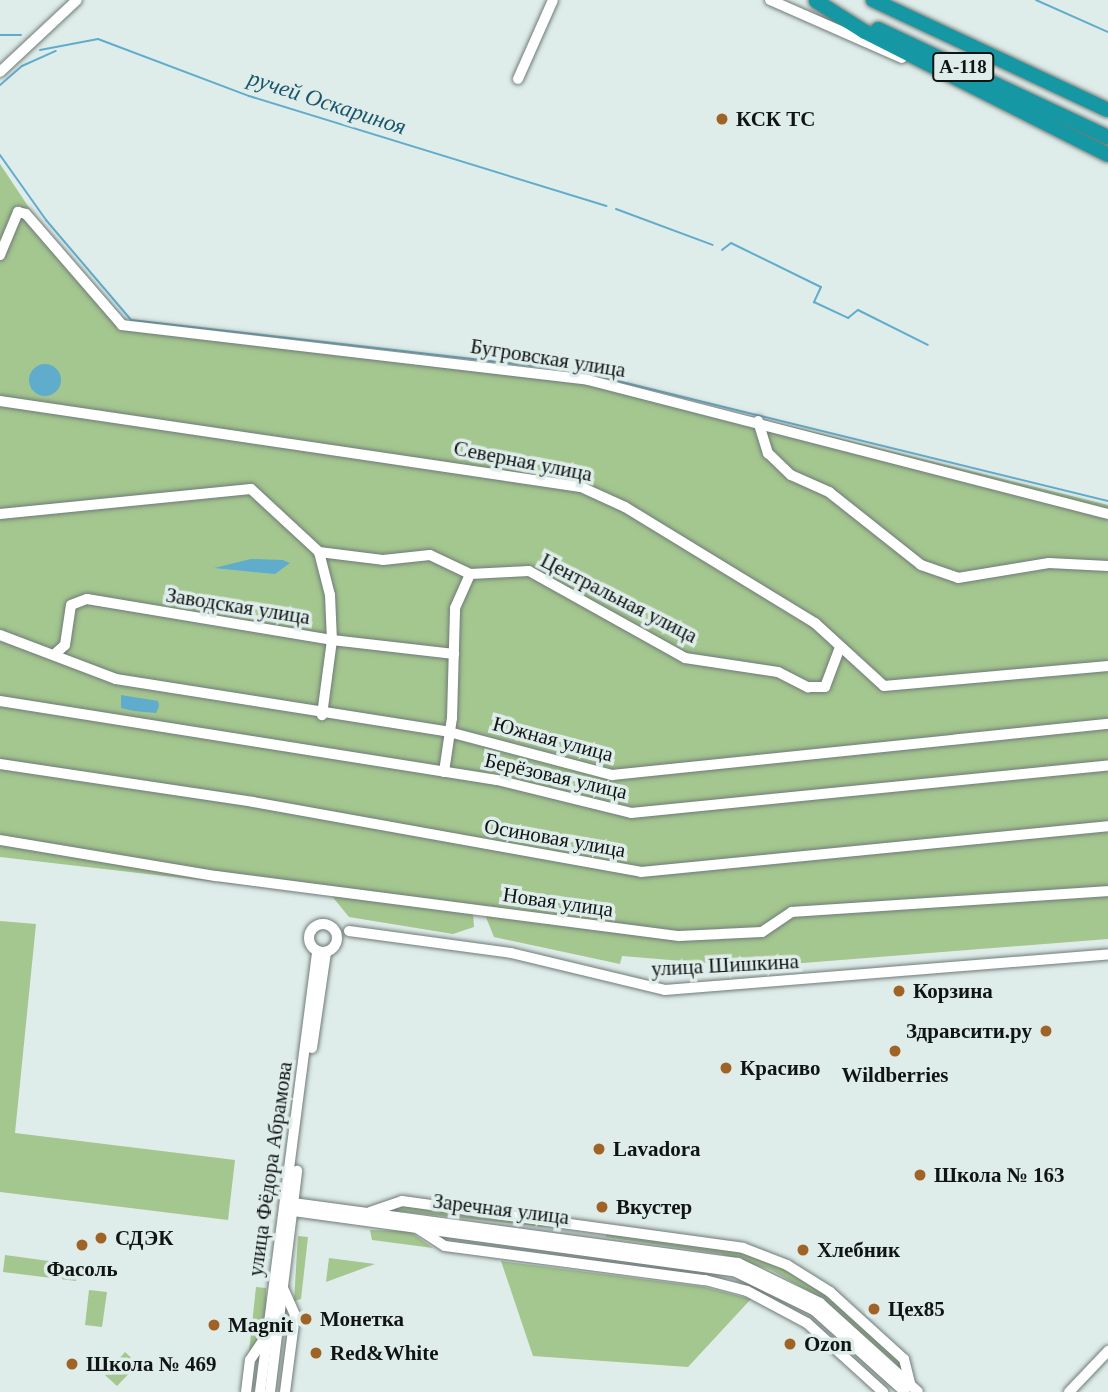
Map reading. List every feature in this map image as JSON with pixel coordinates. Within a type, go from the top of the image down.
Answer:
[{"type":"highway","points":[[815,0],[976,90],[1108,155]]},
{"type":"highway","name":"А-118","points":[[815,0],[1108,137]]},
{"type":"highway","name":"А-118","points":[[873,0],[1108,110]]},
{"type":"street","points":[[0,72],[77,0]]},
{"type":"street","points":[[518,79],[553,0]]},
{"type":"street","points":[[770,0],[976,90]]},
{"type":"street","name":"Бугровская улица","points":[[0,255],[18,212],[26,214],[122,325],[588,380],[758,421],[1108,514]]},
{"type":"street","name":"Северная улица","points":[[0,401],[581,487],[625,507],[779,600],[840,647],[884,686],[1108,666]]},
{"type":"street","points":[[758,421],[768,453],[791,475],[829,492],[921,565],[958,578],[1049,563],[1108,566]]},
{"type":"street","points":[[0,514],[251,489],[319,552],[330,595],[331,640],[322,715]]},
{"type":"street","name":"Центральная улица","points":[[319,552],[383,561],[430,555],[470,574],[530,571],[685,658],[778,672],[808,687],[825,687],[840,647]]},
{"type":"street","points":[[444,772],[449,732],[455,608],[470,574]]},
{"type":"street","name":"Заводская улица","points":[[56,653],[65,645],[71,605],[79,599],[331,640],[454,654]]},
{"type":"street","name":"Южная улица","points":[[0,635],[56,653],[116,680],[322,715],[449,732],[632,777],[1108,724]]},
{"type":"street","name":"Берёзовая улица","points":[[0,701],[444,772],[631,813],[1108,765]]},
{"type":"street","name":"Осиновая улица","points":[[0,764],[253,802],[641,873],[1108,826]]},
{"type":"street","name":"Новая улица","points":[[0,840],[216,876],[679,936],[761,932],[792,912],[1108,891]]},
{"type":"street","name":"улица Шишкина","points":[[349,931],[511,953],[665,990],[1108,954]]},
{"type":"street","name":"улица Фёдора Абрамова","points":[[270,1392],[321,951]]},
{"type":"street","points":[[370,1212],[402,1201],[743,1248],[786,1265],[830,1292],[904,1359],[911,1390]]},
{"type":"street","name":"улица Фёдора Абрамова","points":[[260,1392],[267,1334],[290,1207]]},
{"type":"street","name":"Заречная улица","points":[[290,1207],[370,1212],[661,1249],[754,1268],[820,1303],[911,1390]]},
{"type":"street","name":"Заречная улица","points":[[290,1207],[417,1227],[699,1263],[751,1276],[814,1310],[911,1390]]},
{"type":"street","points":[[417,1227],[445,1246],[705,1279],[747,1291],[807,1324],[883,1392]]},
{"type":"street","points":[[283,1288],[295,1315],[285,1392]]},
{"type":"street","points":[[246,1392],[250,1360],[267,1334]]},
{"type":"street","points":[[1069,1392],[1108,1350]]},
{"type":"street","points":[[1078,1392],[1108,1360]]},
{"type":"green space","points":[[0,164],[40,224],[123,323],[575,373],[1108,505],[1108,939],[740,968],[736,959],[731,965],[622,956],[620,964],[494,937],[485,915],[473,913],[474,927],[453,934],[349,917],[331,895],[0,857]]},
{"type":"green space","points":[[0,921],[36,924],[15,1133],[235,1160],[228,1220],[0,1192]]},
{"type":"green space","points":[[395,1205],[546,1223],[545,1227],[395,1211]]},
{"type":"green space","points":[[370,1230],[409,1231],[433,1248],[372,1240]]},
{"type":"green space","points":[[607,1231],[724,1246],[774,1263],[826,1293],[899,1359],[903,1370],[823,1299],[771,1270],[721,1254],[606,1237]]},
{"type":"green space","points":[[298,1236],[308,1237],[301,1299],[294,1301]]},
{"type":"green space","points":[[5,1255],[78,1265],[76,1281],[3,1272]]},
{"type":"green space","points":[[329,1258],[375,1264],[326,1282]]},
{"type":"green space","points":[[501,1261],[704,1287],[751,1299],[688,1367],[533,1356]]},
{"type":"green space","points":[[256,1287],[266,1288],[266,1308],[262,1334],[249,1352]]},
{"type":"green space","points":[[89,1290],[107,1292],[102,1327],[85,1325]]},
{"type":"green space","points":[[125,1352],[138,1364],[117,1386],[105,1375]]},
{"type":"water","points":[[45,364],[57,368],[61,380],[57,392],[45,396],[33,392],[29,380],[33,368]]},
{"type":"water","points":[[251,559],[283,560],[290,563],[275,574],[214,568]]},
{"type":"water","points":[[121,695],[158,701],[159,706],[156,713],[121,708]]},
{"type":"waterway","points":[[1036,0],[1108,32]]},
{"type":"waterway","name":"ручей Оскариноя","points":[[0,35],[21,35]]},
{"type":"waterway","name":"ручей Оскариноя","points":[[40,50],[98,39],[249,96],[606,206]]},
{"type":"waterway","points":[[0,85],[22,66],[56,51]]},
{"type":"waterway","points":[[0,155],[46,220],[131,320],[573,370],[1108,501]]},
{"type":"waterway","name":"ручей Оскариноя","points":[[616,209],[713,245]]},
{"type":"waterway","name":"ручей Оскариноя","points":[[722,250],[731,243],[821,287],[814,302],[848,318],[858,310],[928,345]]},
{"type":"place","name":"КСК ТС","points":[[722,119]]},
{"type":"place","name":"Корзина","points":[[899,991]]},
{"type":"place","name":"Здравсити.ру","points":[[1046,1031]]},
{"type":"place","name":"Wildberries","points":[[895,1051]]},
{"type":"place","name":"Красиво","points":[[726,1068]]},
{"type":"place","name":"Lavadora","points":[[599,1149]]},
{"type":"place","name":"Школа № 163","points":[[920,1175]]},
{"type":"place","name":"Вкустер","points":[[602,1207]]},
{"type":"place","name":"СДЭК","points":[[101,1238]]},
{"type":"place","name":"Фасоль","points":[[82,1245]]},
{"type":"place","name":"Хлебник","points":[[803,1250]]},
{"type":"place","name":"Цех85","points":[[874,1309]]},
{"type":"place","name":"Монетка","points":[[306,1319]]},
{"type":"place","name":"Magnit","points":[[214,1325]]},
{"type":"place","name":"Ozon","points":[[790,1344]]},
{"type":"place","name":"Red&White","points":[[316,1353]]},
{"type":"place","name":"Школа № 469","points":[[72,1364]]}]
